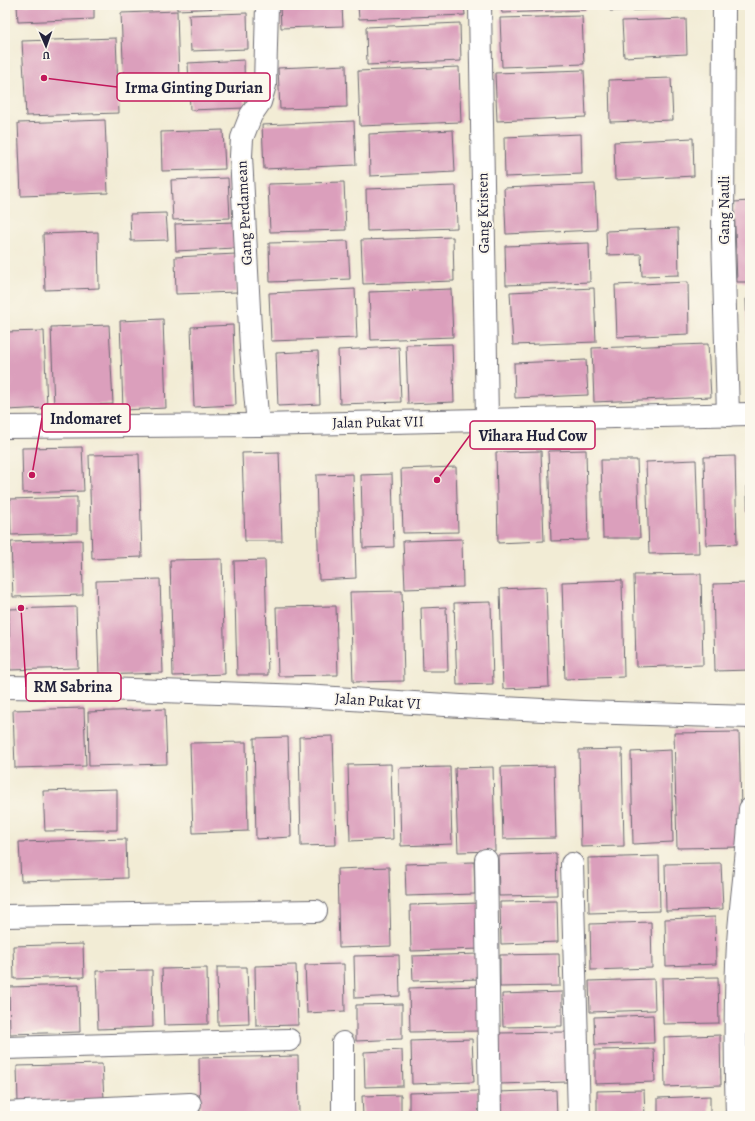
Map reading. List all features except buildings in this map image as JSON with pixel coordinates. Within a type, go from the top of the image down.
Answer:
[{"type":"street","name":"Gang Perdamean","points":[[258,425],[251,348],[241,156],[242,138],[251,115],[260,102],[265,85],[267,5]]},
{"type":"street","name":"Gang Kristen","points":[[480,5],[487,420]]},
{"type":"street","name":"Gang Nauli","points":[[724,5],[723,238],[728,415]]},
{"type":"street","name":"Jalan Pukat VII","points":[[5,427],[258,425],[750,414]]},
{"type":"street","name":"Jalan Pukat VI","points":[[5,687],[304,696],[553,711],[750,717]]},
{"type":"street","points":[[737,1116],[736,1065],[738,943],[750,809]]},
{"type":"street","points":[[486,860],[490,1116]]},
{"type":"street","points":[[572,864],[579,1116]]},
{"type":"street","points":[[5,916],[316,911]]},
{"type":"street","points":[[5,1048],[290,1040]]},
{"type":"street","points":[[343,1043],[343,1116]]},
{"type":"street","points":[[5,1113],[190,1104]]},
{"type":"place","name":"Irma Ginting Durian","points":[[44,78]]},
{"type":"place","name":"Indomaret","points":[[32,475]]},
{"type":"place","name":"Vihara Hud Cow","points":[[437,480]]},
{"type":"place","name":"RM Sabrina","points":[[21,608]]}]
